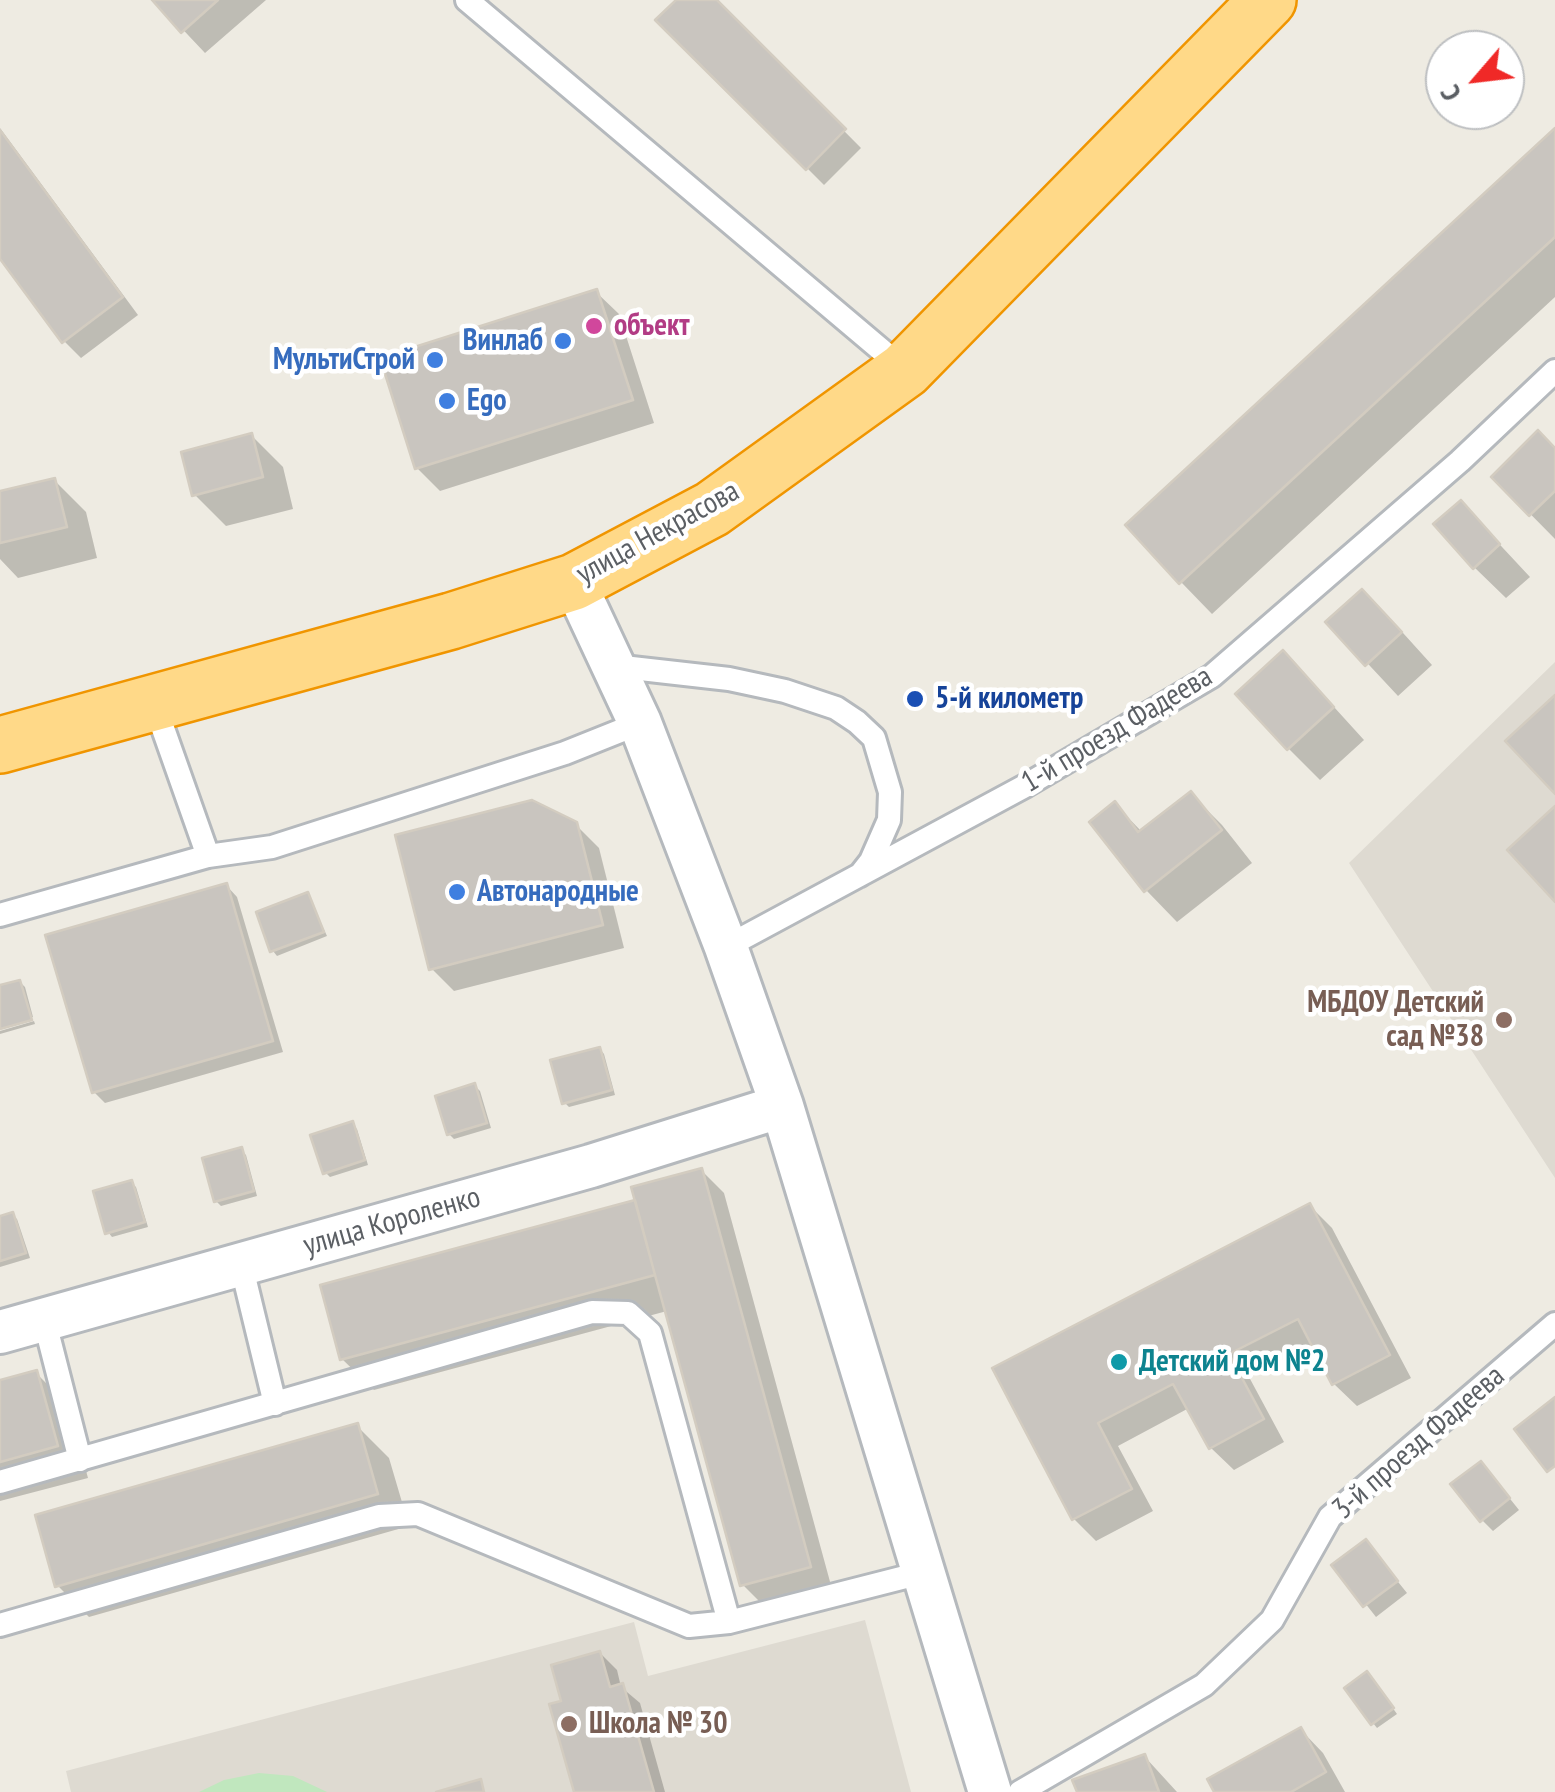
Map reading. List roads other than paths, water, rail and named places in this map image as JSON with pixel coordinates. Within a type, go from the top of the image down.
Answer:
[{"type":"highway","name":"улица Некрасова","points":[[0,746],[451,621],[574,582],[712,509],[905,370],[1268,0]]},
{"type":"street","points":[[574,582],[640,723],[782,1106],[990,1792]]},
{"type":"street","name":"улица Короленко","points":[[0,1332],[591,1166],[782,1106]]},
{"type":"lane","points":[[466,0],[905,370]]},
{"type":"lane","name":"1-й проезд Фадеева","points":[[726,948],[1025,786],[1212,676],[1460,461],[1555,371]]},
{"type":"lane","points":[[614,666],[728,678],[786,691],[836,708],[858,722],[874,738],[890,792],[889,820],[858,878]]},
{"type":"lane","points":[[154,703],[208,856]]},
{"type":"lane","points":[[0,916],[208,856],[272,847],[565,753],[640,723]]},
{"type":"lane","points":[[241,1264],[276,1404]]},
{"type":"lane","points":[[0,1482],[592,1312],[628,1313],[650,1334],[729,1622]]},
{"type":"lane","points":[[44,1319],[80,1460]]},
{"type":"lane","name":"3-й проезд Фадеева","points":[[1020,1792],[1204,1685],[1272,1620],[1330,1517],[1555,1324]]},
{"type":"lane","points":[[0,1625],[379,1516],[418,1514],[689,1626],[729,1622],[922,1572]]},
{"type":"place","name":"объект","points":[[594,326]]},
{"type":"place","name":"Винлаб","points":[[563,341]]},
{"type":"place","name":"МультиСтрой","points":[[435,360]]},
{"type":"place","name":"Ego","points":[[447,401]]},
{"type":"place","name":"5-й километр","points":[[915,699]]},
{"type":"place","name":"Автонародные","points":[[457,892]]},
{"type":"place","name":"МБДОУ Детский сад №38","points":[[1504,1020]]},
{"type":"place","name":"Детский дом №2","points":[[1119,1362]]},
{"type":"place","name":"Школа № 30","points":[[569,1724]]}]
